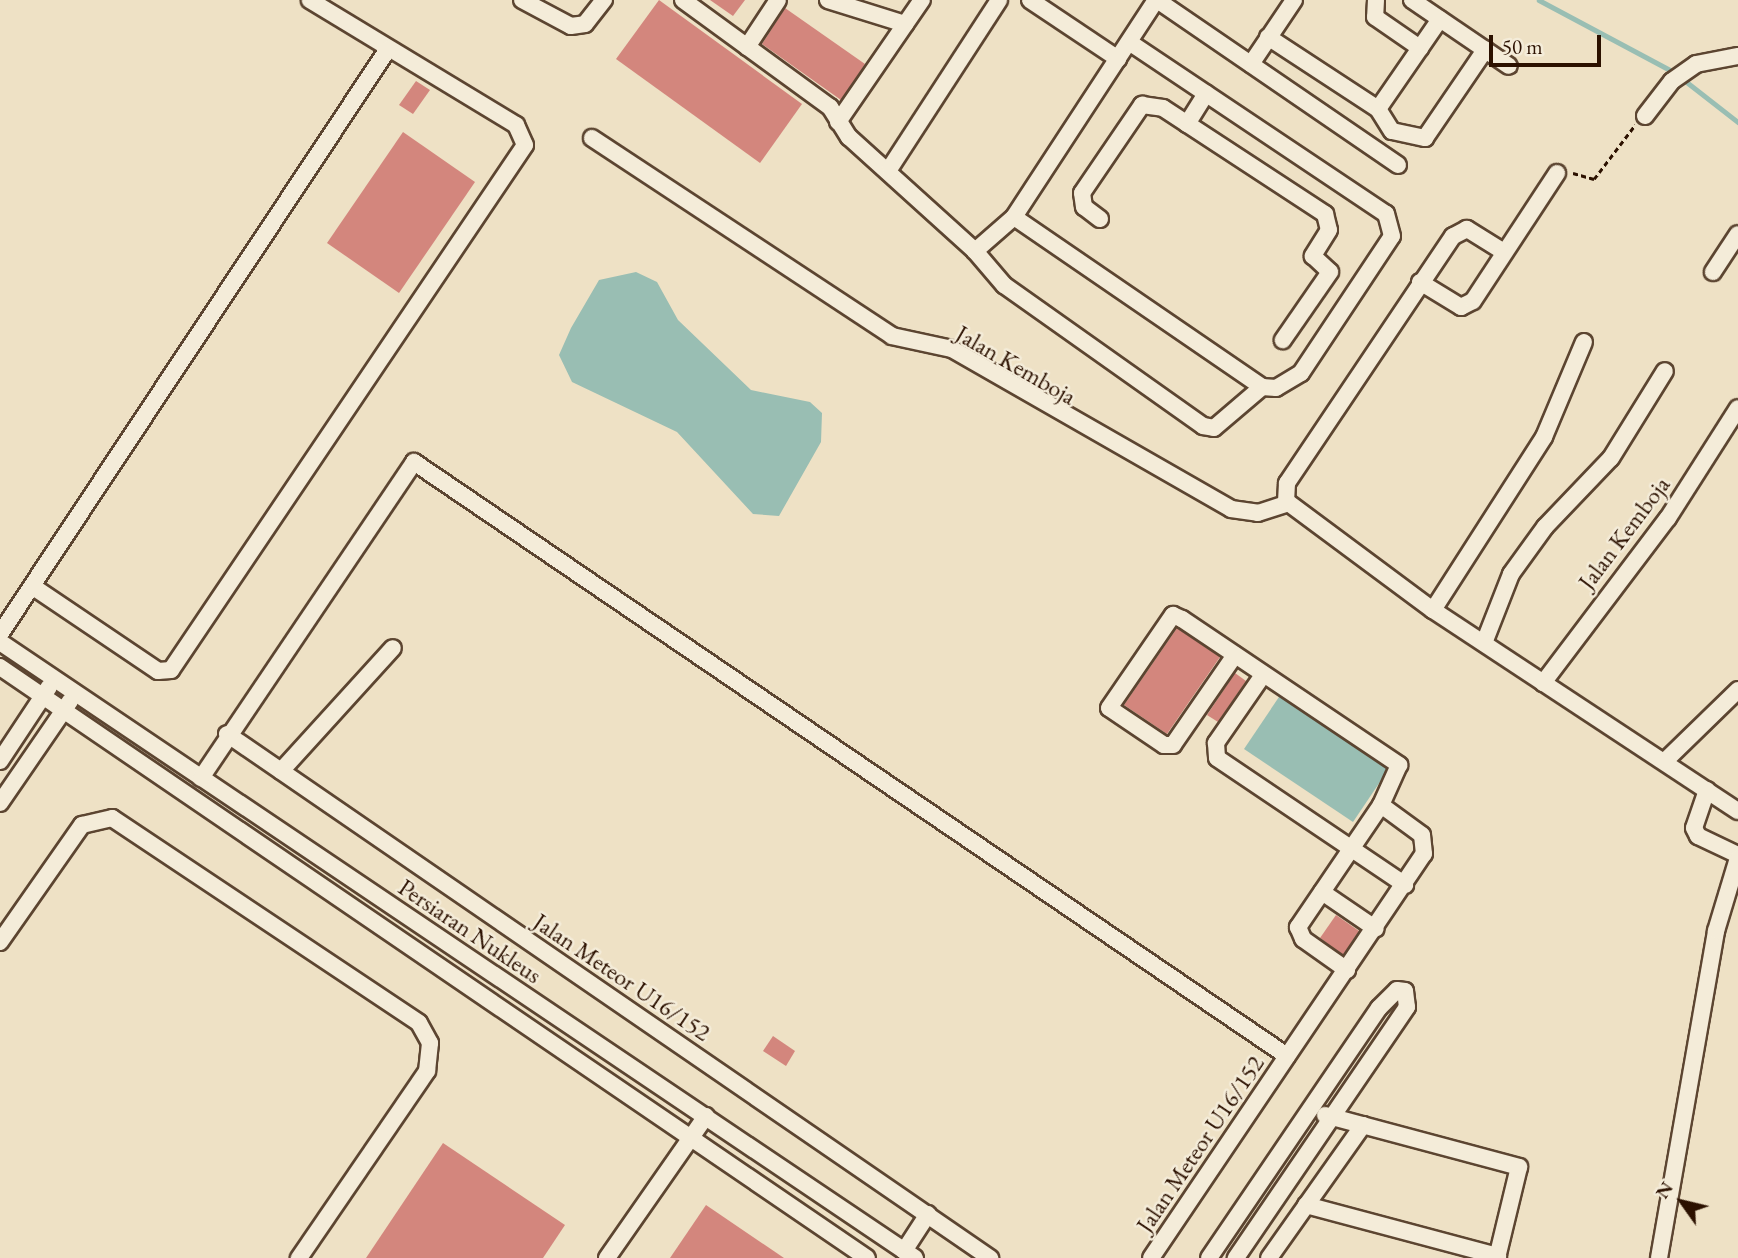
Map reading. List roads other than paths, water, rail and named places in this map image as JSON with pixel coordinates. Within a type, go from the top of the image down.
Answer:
[{"type":"street","points":[[32,586],[158,671],[171,670],[423,299],[525,137],[310,0]]},
{"type":"street","points":[[522,0],[571,26],[585,24],[604,0]]},
{"type":"street","points":[[683,0],[830,107],[838,122],[890,168],[975,251],[1004,285],[1203,426],[1214,428],[1262,387]]},
{"type":"street","points":[[747,47],[778,0]]},
{"type":"street","points":[[828,0],[905,24]]},
{"type":"street","points":[[838,122],[922,0]]},
{"type":"street","points":[[890,168],[999,0]]},
{"type":"street","points":[[1030,0],[1118,59]]},
{"type":"street","points":[[975,251],[1014,217],[1157,0],[1398,165]]},
{"type":"street","points":[[1251,64],[1294,0]]},
{"type":"street","points":[[1376,0],[1375,17],[1420,48]]},
{"type":"street","points":[[1412,0],[1509,66]]},
{"type":"street","points":[[1378,108],[1440,19]]},
{"type":"street","points":[[1268,37],[1378,108],[1392,131],[1425,138],[1485,50]]},
{"type":"street","points":[[1014,217],[1262,387],[1283,386],[1301,373],[1395,230],[1386,214],[1129,42]]},
{"type":"street","points":[[0,634],[388,49]]},
{"type":"street","points":[[1645,116],[1672,80],[1688,69],[1738,56]]},
{"type":"street","points":[[1187,124],[1206,93]]},
{"type":"street","points":[[1100,219],[1084,207],[1082,193],[1137,110],[1163,108],[1328,220],[1313,256],[1330,272],[1283,340]]},
{"type":"street","name":"Jalan Kemboja","points":[[592,138],[892,336],[952,349],[1231,509],[1258,513],[1287,503]]},
{"type":"street","points":[[1420,282],[1467,306],[1557,173]]},
{"type":"street","points":[[1504,252],[1467,229],[1459,231],[1420,282],[1287,483],[1287,503],[1433,610],[1738,811]]},
{"type":"street","points":[[1713,272],[1738,234]]},
{"type":"street","points":[[1433,610],[1544,437],[1584,342]]},
{"type":"street","points":[[1484,643],[1511,574],[1545,527],[1611,458],[1665,371]]},
{"type":"street","name":"Jalan Kemboja","points":[[1543,683],[1668,518],[1738,408]]},
{"type":"street","points":[[201,778],[407,466],[420,463],[1287,1056]]},
{"type":"street","points":[[1235,655],[1173,745],[1164,745],[1109,708],[1172,615],[1235,655],[1399,765],[1381,806],[1297,932],[1347,970]]},
{"type":"street","name":"Persiaran Nukleus","points":[[0,642],[910,1255]]},
{"type":"street","points":[[281,771],[393,648]]},
{"type":"street","name":"Persiaran Nukleus","points":[[0,667],[867,1258]]},
{"type":"street","points":[[1264,675],[1216,743],[1215,755],[1405,885]]},
{"type":"street","points":[[0,761],[55,679]]},
{"type":"street","points":[[1665,761],[1738,690]]},
{"type":"street","points":[[0,803],[75,693]]},
{"type":"street","name":"Jalan Meteor U16/152","points":[[228,734],[990,1258]]},
{"type":"street","points":[[1659,1258],[1716,931],[1738,857],[1698,835],[1694,828],[1707,790]]},
{"type":"street","name":"Jalan Meteor U16/152","points":[[1151,1258],[1405,885],[1426,841],[1381,806]]},
{"type":"street","points":[[0,942],[82,825],[112,818],[419,1023],[430,1043],[427,1071],[299,1258]]},
{"type":"street","points":[[1322,892],[1376,929]]},
{"type":"street","points":[[1209,1258],[1389,996],[1405,991],[1407,1007],[1236,1258]]},
{"type":"street","points":[[1306,1205],[1498,1257],[1519,1167],[1309,1111]]},
{"type":"street","points":[[607,1258],[706,1116]]},
{"type":"street","points":[[1269,1258],[1363,1125]]},
{"type":"street","points":[[910,1255],[928,1214]]},
{"type":"water","points":[[636,272],[657,282],[678,320],[751,390],[810,402],[822,413],[821,442],[779,516],[753,514],[677,432],[572,382],[559,355],[571,328],[599,280]]},
{"type":"water","points":[[1281,694],[1390,767],[1353,822],[1244,749]]},
{"type":"waterway","points":[[1539,0],[1674,72],[1738,122]]}]
